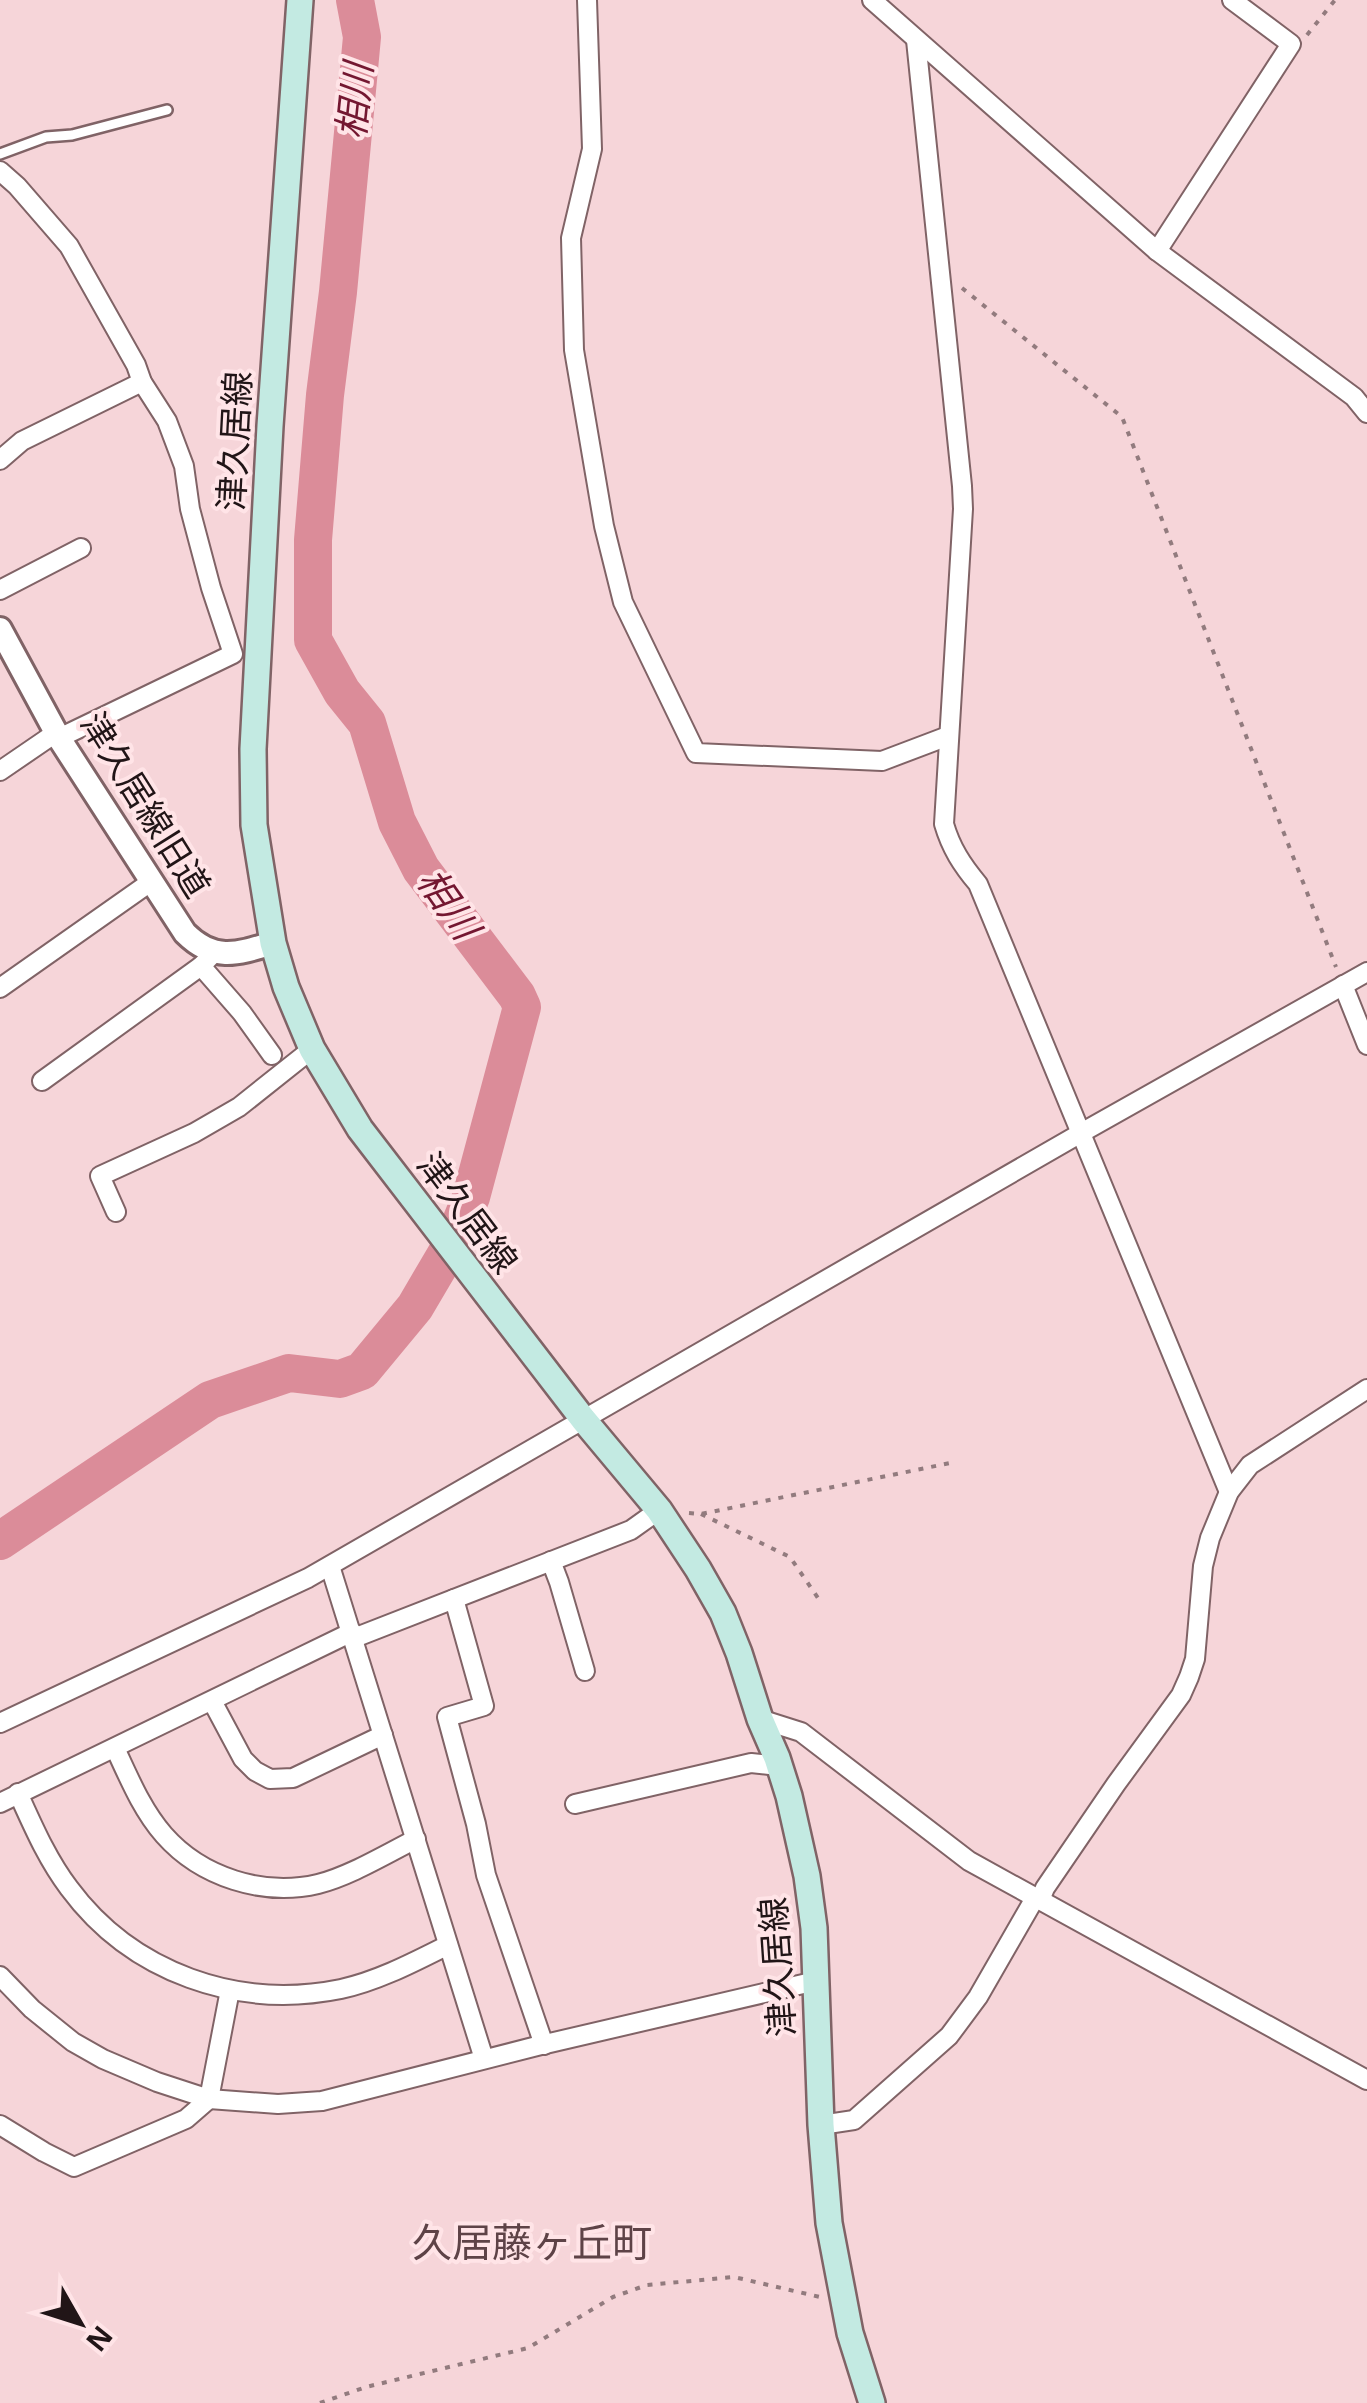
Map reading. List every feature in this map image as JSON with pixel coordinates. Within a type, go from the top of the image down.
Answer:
[{"type":"main road","name":"津久居線","points":[[300,0],[270,426],[254,748],[254,825],[273,944],[312,1050],[360,1130],[583,1419],[659,1510],[698,1569],[739,1652],[780,1766],[807,1876],[814,1928],[821,2125],[829,2223],[850,2333],[872,2403]]},
{"type":"street","points":[[586,0],[592,149],[571,238],[574,350],[604,526],[623,602],[696,753],[882,761],[948,736]]},
{"type":"street","points":[[872,0],[1157,251],[1354,397],[1367,413]]},
{"type":"street","points":[[1157,251],[1291,44],[1232,0]]},
{"type":"street","points":[[916,40],[963,509],[944,824],[950,843],[978,884],[1229,1492]]},
{"type":"street","points":[[0,171],[69,246],[142,382],[167,420],[184,466],[190,510],[233,654]]},
{"type":"street","points":[[0,460],[22,441],[142,382]]},
{"type":"street","points":[[0,590],[81,548]]},
{"type":"street","name":"津久居線旧道","points":[[2,640],[152,882],[207,959]]},
{"type":"street","points":[[0,771],[58,735],[233,654],[259,656]]},
{"type":"street","points":[[0,988],[152,882]]},
{"type":"street","points":[[42,1081],[207,959],[273,944]]},
{"type":"street","points":[[207,959],[272,1056]]},
{"type":"street","points":[[0,1722],[330,1566],[1367,972]]},
{"type":"street","points":[[1343,986],[1367,1045]]},
{"type":"street","points":[[116,1212],[100,1176],[194,1133],[239,1107],[312,1050]]},
{"type":"street","points":[[821,2125],[854,2120],[949,2036],[978,1997],[1045,1888],[1190,1677],[1196,1659],[1203,1566],[1229,1492],[1250,1465],[1367,1388]]},
{"type":"street","points":[[448,1944],[345,1988],[311,1994],[271,1996],[197,1982],[136,1952],[102,1925],[80,1903],[6,1797],[353,1635],[631,1530],[659,1510]]},
{"type":"street","points":[[551,1561],[585,1671]]},
{"type":"street","points":[[330,1566],[484,2059]]},
{"type":"street","points":[[454,1599],[484,1706],[447,1716],[486,1875],[544,2045]]},
{"type":"street","points":[[212,1701],[242,1759],[270,1779],[292,1778],[383,1735]]},
{"type":"street","points":[[760,1719],[801,1732],[969,1861],[1367,2080]]},
{"type":"street","points":[[115,1748],[142,1802],[165,1836],[188,1856],[225,1878],[258,1886],[321,1883],[416,1839]]},
{"type":"street","points":[[576,1804],[750,1763],[780,1766]]},
{"type":"street","points":[[0,1976],[32,2009],[103,2060],[209,2099],[303,2104],[816,1981]]},
{"type":"street","points":[[0,2124],[74,2167],[186,2119],[209,2099],[230,1990]]},
{"type":"lane","points":[[0,154],[46,137],[72,135],[167,110]]},
{"type":"path","points":[[1291,44],[1303,40],[1335,0]]},
{"type":"path","points":[[938,270],[1122,417],[1343,986]]},
{"type":"path","points":[[659,1510],[701,1514],[955,1462]]},
{"type":"path","points":[[701,1514],[790,1558],[820,1601]]},
{"type":"path","points":[[320,2403],[528,2348],[613,2297],[647,2285],[734,2277],[844,2303]]},
{"type":"waterway","name":"相川","points":[[0,1541],[210,1400],[289,1373],[340,1379],[362,1371],[415,1307],[452,1244],[471,1197],[522,1007],[421,869],[397,822],[367,723],[342,692],[313,640],[313,540],[362,37],[355,0]]},
{"type":"district","name":"久居藤ヶ丘町","points":[[532,2243]]}]
